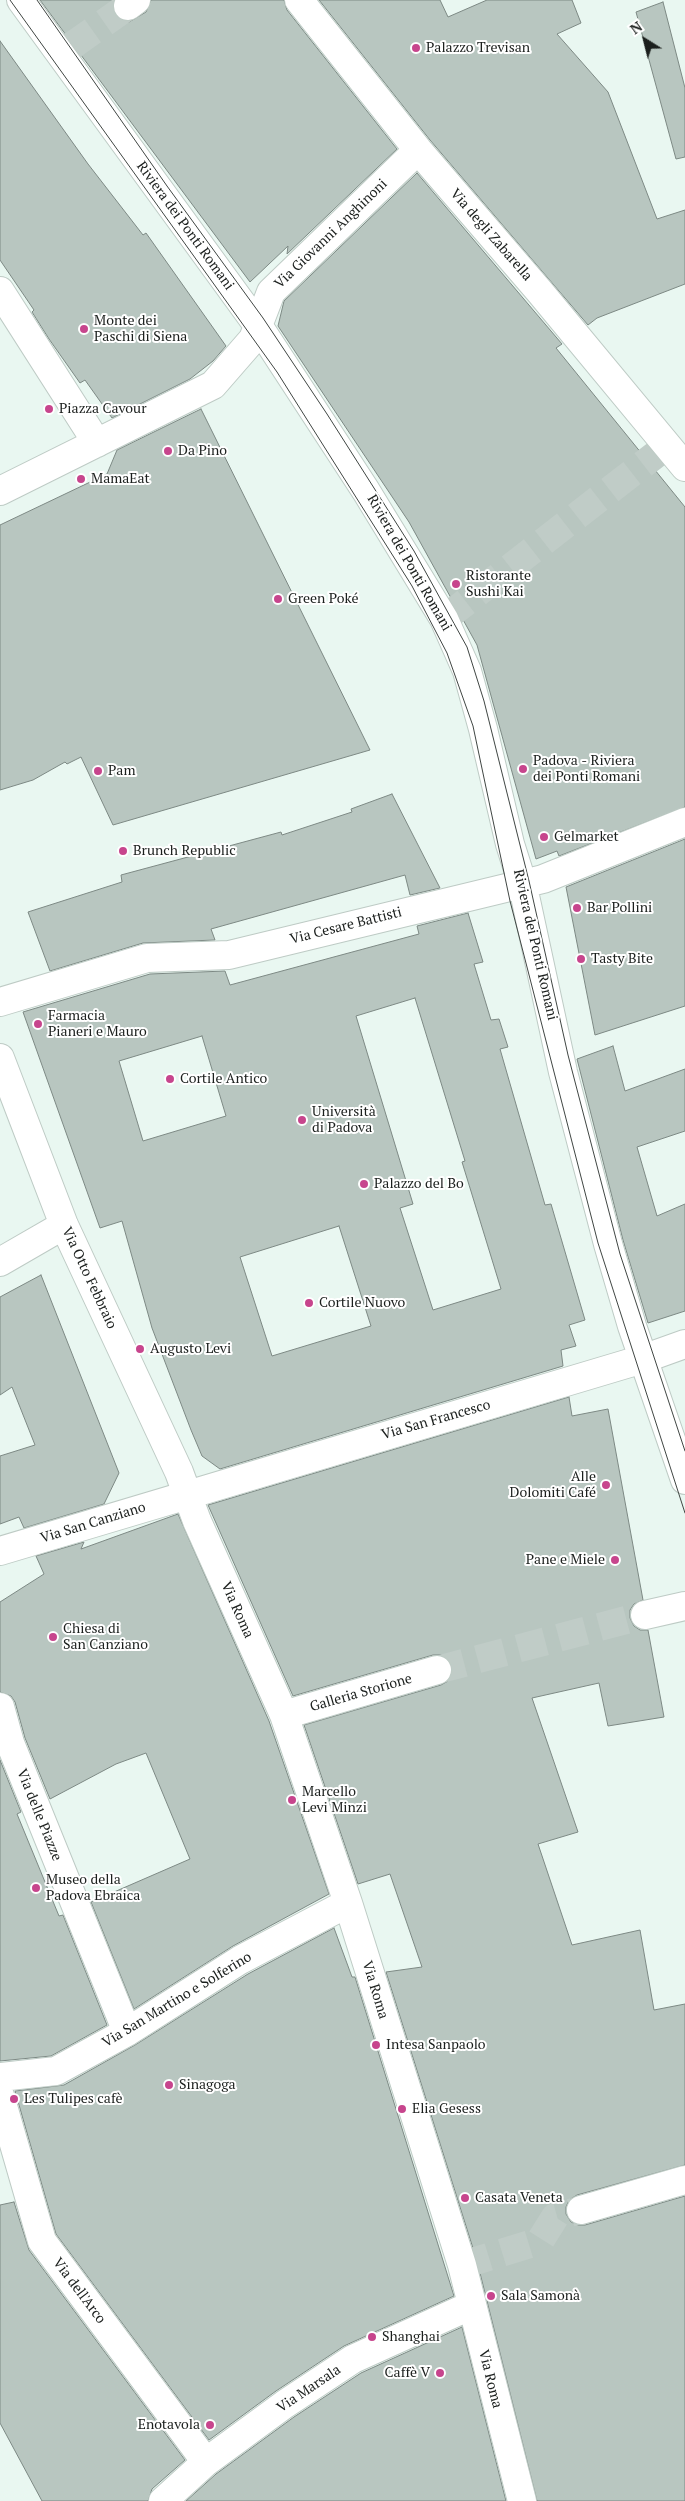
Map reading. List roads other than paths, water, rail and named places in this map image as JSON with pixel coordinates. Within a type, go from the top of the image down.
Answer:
[{"type":"street","name":"Riviera dei Ponti Romani","points":[[21,0],[65,51],[259,327],[366,491],[444,619],[467,671],[522,882],[563,1072],[608,1244],[643,1360],[685,1480]]},
{"type":"street","name":"Via degli Zabarella","points":[[299,0],[418,150],[676,440],[685,467]]},
{"type":"street","name":"Via Giovanni Anghinoni","points":[[107,438],[213,385],[253,339],[271,292],[418,150]]},
{"type":"street","points":[[0,291],[107,438],[0,491]]},
{"type":"street","name":"Via Cesare Battisti","points":[[0,1002],[147,958],[229,955],[543,878],[685,822]]},
{"type":"street","name":"Via Otto Febbraio","points":[[0,1058],[64,1225],[179,1472],[186,1494]]},
{"type":"street","points":[[0,1262],[64,1225]]},
{"type":"street","name":"Via San Francesco","points":[[186,1494],[643,1360],[685,1344]]},
{"type":"street","name":"Via San Canziano","points":[[0,1551],[186,1494]]},
{"type":"street","name":"Via Roma","points":[[186,1494],[284,1715],[338,1908],[462,2265],[522,2501]]},
{"type":"street","points":[[645,1615],[685,1606]]},
{"type":"street","name":"Galleria Storione","points":[[284,1715],[437,1670]]},
{"type":"street","name":"Via delle Piazze","points":[[0,1707],[10,1743],[127,2032]]},
{"type":"street","name":"Via San Martino e Solferino","points":[[0,2077],[56,2071],[127,2032],[240,1960],[338,1908]]},
{"type":"street","name":"Via dell'Arco","points":[[0,2096],[42,2241],[206,2462]]},
{"type":"street","points":[[581,2210],[685,2180]]},
{"type":"street","name":"Via Marsala","points":[[163,2501],[206,2462],[285,2404],[353,2360],[472,2305]]},
{"type":"tunnel","points":[[70,47],[128,6]]},
{"type":"tunnel","points":[[444,619],[668,445]]},
{"type":"tunnel","points":[[437,1670],[645,1615]]},
{"type":"tunnel","points":[[462,2265],[540,2241],[555,2217],[581,2210]]},
{"type":"tram line","points":[[10,0],[277,372],[412,586],[447,653],[473,726],[510,901],[598,1243],[685,1513]]},
{"type":"tram line","points":[[37,0],[167,186],[263,318],[327,414],[414,551],[467,647],[484,701],[529,881],[568,1055],[620,1254],[685,1451]]},
{"type":"place","name":"Palazzo Trevisan","points":[[416,48]]},
{"type":"place","name":"Monte dei Paschi di Siena","points":[[84,329]]},
{"type":"place","name":"Piazza Cavour","points":[[49,409]]},
{"type":"place","name":"Da Pino","points":[[168,451]]},
{"type":"place","name":"MamaEat","points":[[81,479]]},
{"type":"place","name":"Ristorante Sushi Kai","points":[[456,584]]},
{"type":"place","name":"Green Poké","points":[[278,599]]},
{"type":"place","name":"Padova - Riviera dei Ponti Romani","points":[[523,769]]},
{"type":"place","name":"Pam","points":[[98,771]]},
{"type":"place","name":"Gelmarket","points":[[544,837]]},
{"type":"place","name":"Brunch Republic","points":[[123,851]]},
{"type":"place","name":"Bar Pollini","points":[[577,908]]},
{"type":"place","name":"Tasty Bite","points":[[581,959]]},
{"type":"place","name":"Farmacia Pianeri e Mauro","points":[[38,1024]]},
{"type":"place","name":"Cortile Antico","points":[[170,1079]]},
{"type":"place","name":"Università di Padova","points":[[302,1120]]},
{"type":"place","name":"Palazzo del Bo","points":[[364,1184]]},
{"type":"place","name":"Cortile Nuovo","points":[[309,1303]]},
{"type":"place","name":"Augusto Levi","points":[[140,1349]]},
{"type":"place","name":"Alle Dolomiti Café","points":[[606,1485]]},
{"type":"place","name":"Pane e Miele","points":[[615,1560]]},
{"type":"place","name":"Chiesa di San Canziano","points":[[53,1637]]},
{"type":"place","name":"Marcello Levi Minzi","points":[[292,1800]]},
{"type":"place","name":"Museo della Padova Ebraica","points":[[36,1888]]},
{"type":"place","name":"Intesa Sanpaolo","points":[[376,2045]]},
{"type":"place","name":"Sinagoga","points":[[169,2085]]},
{"type":"place","name":"Les Tulipes cafè","points":[[14,2099]]},
{"type":"place","name":"Elia Gesess","points":[[402,2109]]},
{"type":"place","name":"Casata Veneta","points":[[465,2198]]},
{"type":"place","name":"Sala Samonà","points":[[491,2296]]},
{"type":"place","name":"Shanghai","points":[[372,2337]]},
{"type":"place","name":"Caffè V","points":[[440,2373]]},
{"type":"place","name":"Enotavola","points":[[210,2425]]}]
